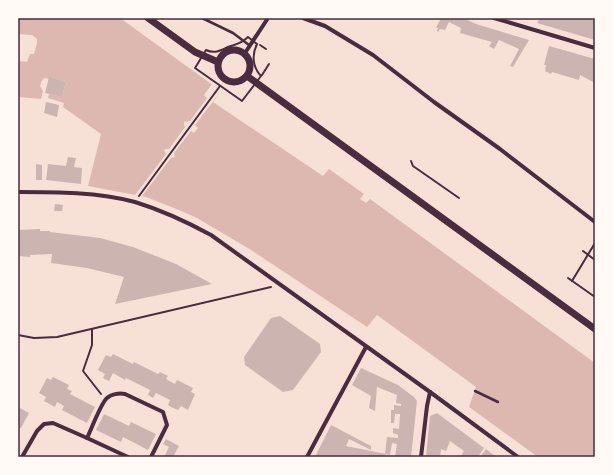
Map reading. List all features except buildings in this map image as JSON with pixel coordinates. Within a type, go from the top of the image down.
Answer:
[{"type":"main road","points":[[148,18],[187,46],[203,56],[218,62]]},
{"type":"main road","points":[[237,49],[245,53],[251,66],[247,76],[240,81],[232,82],[224,79],[219,72],[218,62],[221,55],[228,50],[237,49]]},
{"type":"main road","points":[[247,76],[595,330]]},
{"type":"street","points":[[245,53],[268,18]]},
{"type":"street","points":[[303,18],[325,26],[373,55],[595,222]]},
{"type":"street","points":[[494,18],[595,48]]},
{"type":"street","points":[[18,192],[62,192],[134,202],[186,222],[211,235],[518,457]]},
{"type":"street","points":[[307,457],[366,347]]},
{"type":"street","points":[[421,457],[430,392]]},
{"type":"street","points":[[86,438],[105,399],[112,395],[121,393],[125,394],[163,412],[167,425],[151,457]]},
{"type":"street","points":[[18,452],[23,456],[44,424],[52,423],[128,457]]},
{"type":"lane","points":[[202,18],[233,33],[249,45]]},
{"type":"lane","points":[[475,391],[498,402]]},
{"type":"path","points":[[262,47],[266,49]]},
{"type":"path","points":[[203,56],[195,68],[242,101],[256,82]]},
{"type":"path","points":[[261,76],[269,64]]},
{"type":"path","points":[[135,201],[220,86]]},
{"type":"path","points":[[411,162],[412,166],[459,198]]},
{"type":"path","points":[[572,281],[595,243]]},
{"type":"path","points":[[583,251],[595,260]]},
{"type":"path","points":[[568,278],[595,298]]},
{"type":"path","points":[[18,335],[34,338],[57,337],[280,285]]},
{"type":"path","points":[[92,329],[92,345],[83,371],[105,399]]},
{"type":"shaded area","points":[[18,18],[120,18],[221,91],[213,102],[323,176],[329,169],[364,194],[360,199],[366,203],[370,199],[595,363],[595,457],[538,457],[469,407],[476,387],[377,315],[367,327],[251,250],[197,218],[146,197],[88,186],[101,134],[63,107],[64,103],[48,98],[49,94],[62,97],[66,82],[45,78],[42,80],[40,86],[43,91],[41,99],[18,97],[18,65],[20,61],[27,62],[30,54],[34,54],[37,39],[32,35],[18,34]]},
{"type":"pier","points":[[212,84],[221,91],[195,125],[198,128],[194,133],[191,131],[174,153],[175,157],[171,158],[142,196],[135,195],[166,154],[164,150],[169,149],[185,127],[184,122],[190,121],[207,98],[204,95]]}]
